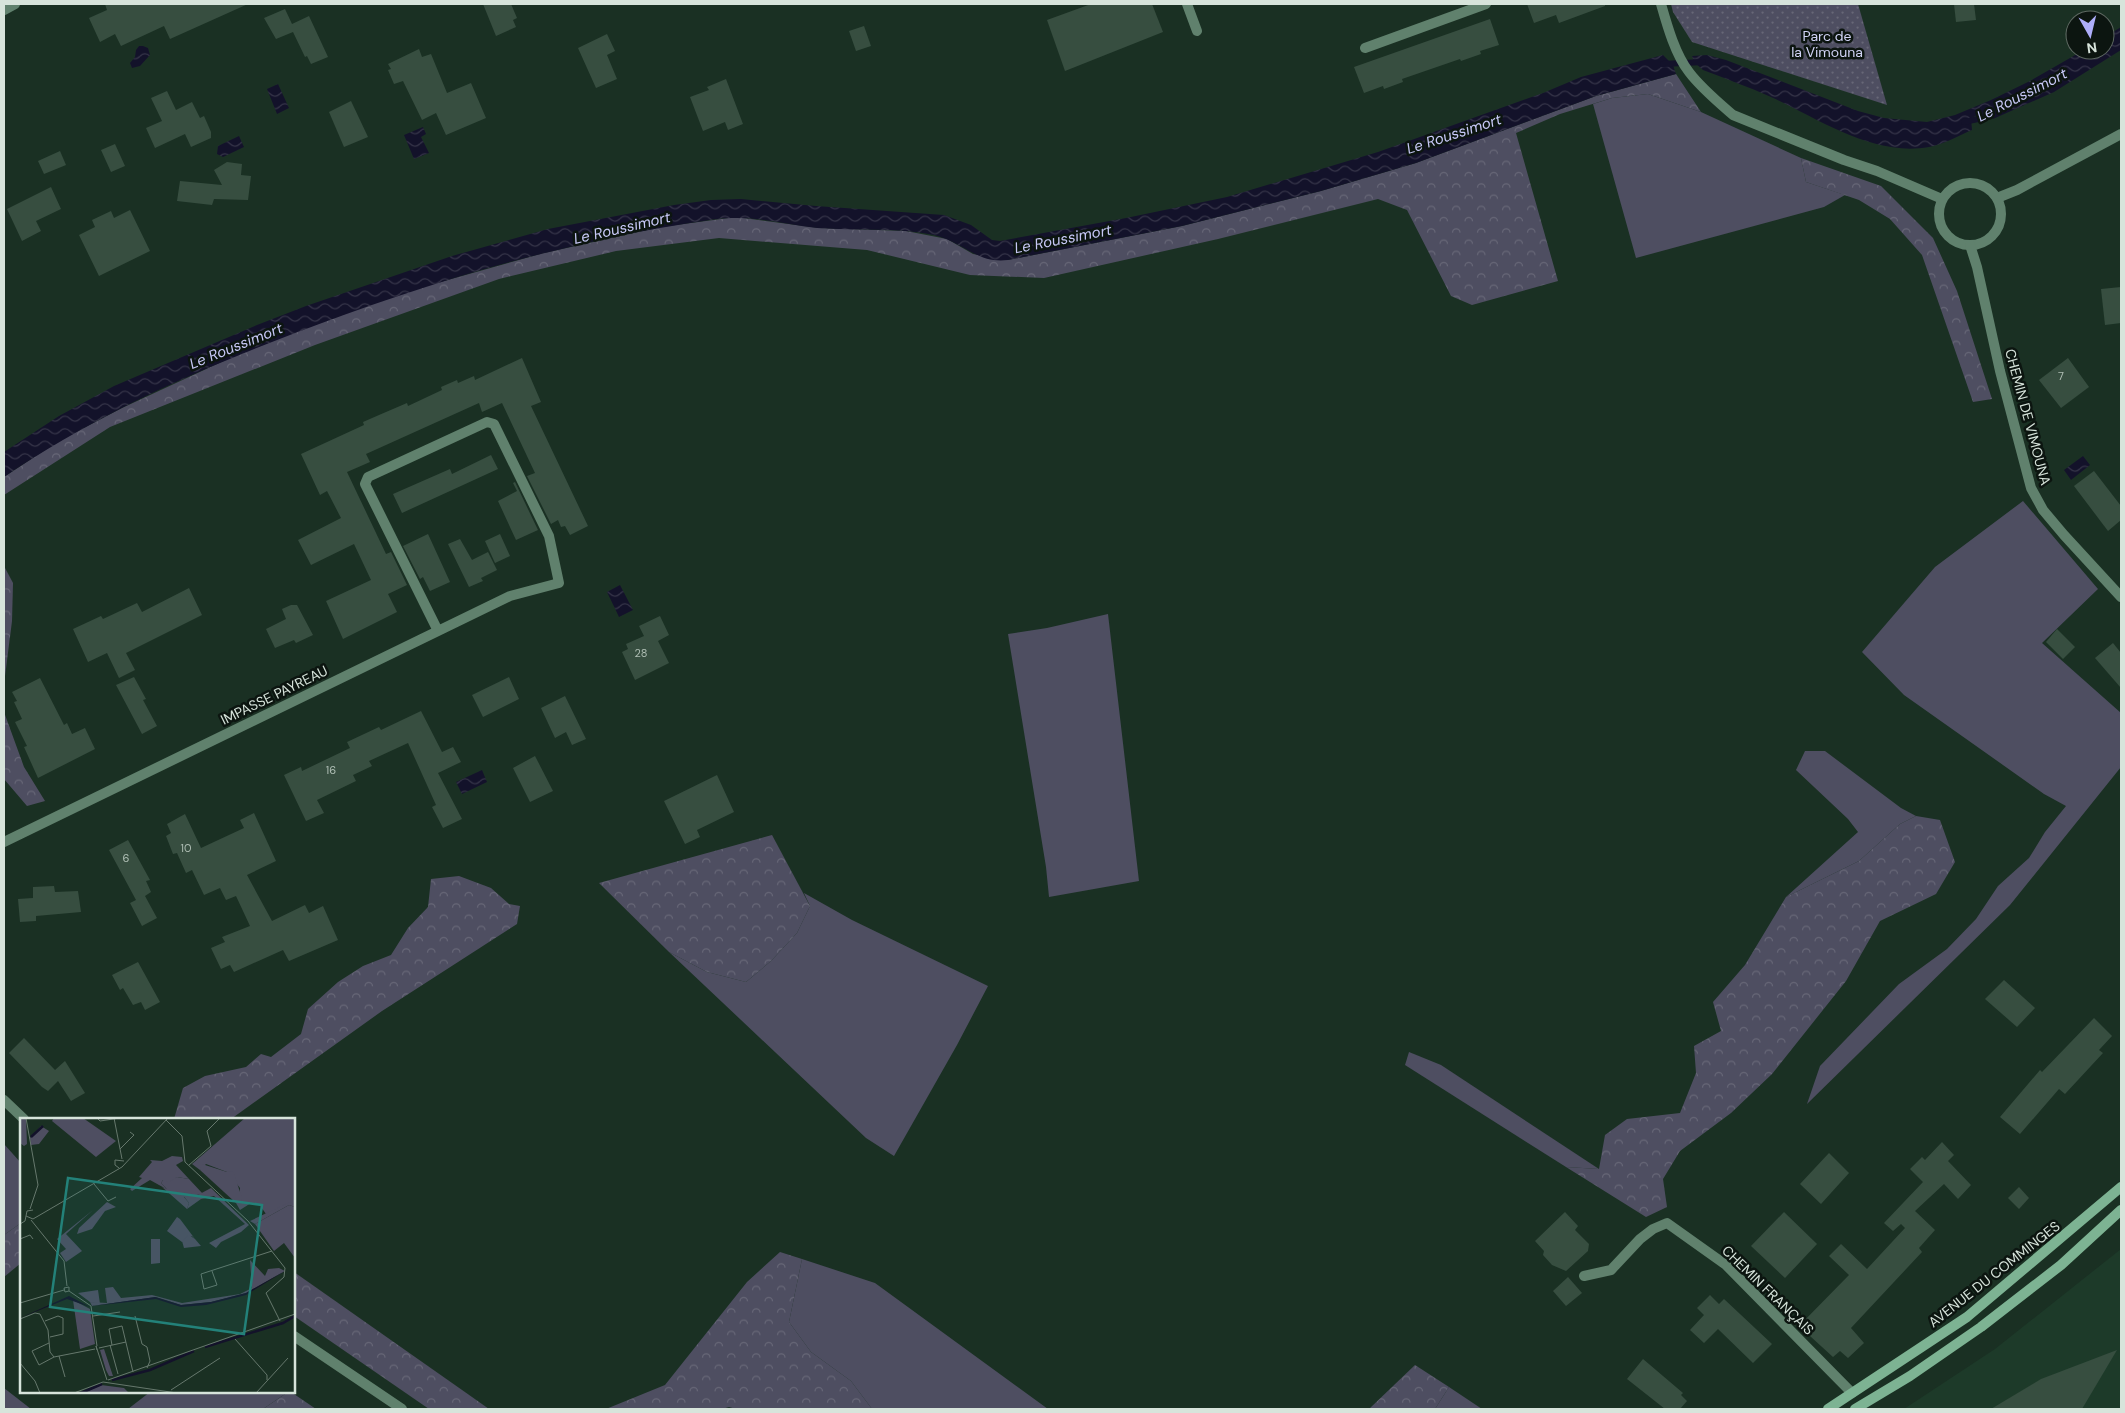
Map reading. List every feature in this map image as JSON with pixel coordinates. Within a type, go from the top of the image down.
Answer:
[{"type":"main road","name":"AVENUE DU COMMINGES","points":[[1828,1409],[1967,1317],[2121,1187]]},
{"type":"main road","points":[[1855,1409],[1910,1376],[1981,1327],[2061,1265],[2121,1210]]},
{"type":"street","points":[[4,10],[16,4]]},
{"type":"street","points":[[1187,4],[1197,31]]},
{"type":"street","points":[[1365,48],[1486,4]]},
{"type":"street","points":[[1661,4],[1677,49],[1688,71],[1719,103],[1734,115],[1844,160],[1877,171],[1942,199]]},
{"type":"street","points":[[1997,198],[2018,190],[2121,134]]},
{"type":"street","points":[[1965,183],[1983,185],[1997,198],[2002,213],[1998,230],[1986,241],[1970,245],[1955,241],[1943,230],[1939,215],[1942,199],[1956,186],[1965,183]]},
{"type":"street","name":"CHEMIN DE VIMOUNA","points":[[1970,245],[1977,267],[2000,372],[2031,488],[2043,510],[2121,597]]},
{"type":"street","name":"IMPASSE PAYREAU","points":[[4,842],[510,596],[559,583],[549,536],[494,424],[487,422],[368,477],[365,484],[438,631]]},
{"type":"street","points":[[4,1100],[23,1118]]},
{"type":"street","name":"CHEMIN FRANÇAIS","points":[[1584,1276],[1611,1270],[1640,1239],[1653,1229],[1666,1223],[1726,1265],[1852,1392]]},
{"type":"street","points":[[295,1337],[402,1409]]},
{"type":"shaded area","points":[[2121,1249],[2121,1409],[1904,1409],[1995,1349]]},
{"type":"green space","name":"Parc de la Vimouna","points":[[1671,4],[1858,4],[1887,105],[1692,42],[1673,12]]},
{"type":"green space","points":[[1676,74],[1701,112],[1648,94],[1612,98],[1560,114],[1516,133],[1558,281],[1472,305],[1451,296],[1407,210],[1378,199],[1218,239],[1044,278],[970,275],[867,250],[719,238],[616,251],[499,279],[315,345],[110,427],[4,495],[4,477],[57,442],[122,408],[230,358],[320,322],[405,292],[544,253],[661,227],[736,217],[819,228],[906,231],[947,239],[973,254],[1008,260],[1182,226],[1321,191],[1416,163],[1596,96]]},
{"type":"green space","points":[[1648,94],[1701,112],[1801,158],[1806,182],[1845,195],[1824,207],[1636,258],[1593,104],[1612,98]]},
{"type":"green space","points":[[1801,158],[1881,186],[1933,238],[1957,291],[1992,399],[1973,402],[1922,255],[1890,219],[1859,200],[1806,182]]},
{"type":"green space","points":[[2023,501],[2098,589],[2042,643],[2121,713],[2121,767],[2010,905],[1807,1104],[1820,1066],[1899,984],[1947,949],[1976,919],[1998,886],[2029,858],[2045,832],[2066,806],[2044,794],[1904,695],[1862,652],[1935,567]]},
{"type":"green space","points":[[4,566],[13,583],[12,621],[4,684]]},
{"type":"green space","points":[[1108,614],[1139,881],[1049,897],[1046,867],[1008,634],[1047,628]]},
{"type":"green space","points":[[4,712],[24,767],[45,801],[27,806],[4,779]]},
{"type":"green space","points":[[1805,751],[1825,751],[1901,808],[1916,816],[1900,824],[1859,861],[1786,897],[1858,832],[1848,819],[1796,770]]},
{"type":"green space","points":[[1916,816],[1940,820],[1955,862],[1936,894],[1880,921],[1846,981],[1772,1074],[1731,1113],[1680,1151],[1663,1179],[1667,1207],[1646,1217],[1566,1167],[1599,1169],[1605,1135],[1627,1119],[1680,1113],[1696,1073],[1694,1046],[1721,1031],[1713,1002],[1745,965],[1786,897],[1859,861],[1900,824]]},
{"type":"green space","points":[[772,835],[810,906],[797,933],[771,961],[746,982],[707,972],[669,952],[599,883]]},
{"type":"green space","points":[[459,876],[491,888],[509,904],[520,906],[517,924],[382,1011],[232,1118],[174,1118],[183,1088],[205,1076],[246,1067],[261,1054],[271,1057],[301,1034],[308,1009],[338,982],[363,966],[391,955],[408,928],[428,907],[431,879]]},
{"type":"green space","points":[[804,893],[852,920],[988,986],[894,1156],[866,1138],[669,952],[707,972],[746,982],[771,961],[797,933],[810,906]]},
{"type":"green space","points":[[1409,1052],[1441,1065],[1599,1169],[1566,1167],[1405,1065]]},
{"type":"green space","points":[[4,1144],[20,1162],[20,1224],[4,1235]]},
{"type":"green space","points":[[20,1224],[20,1264],[4,1277],[4,1235]]},
{"type":"green space","points":[[780,1252],[802,1259],[789,1322],[811,1352],[851,1381],[872,1409],[736,1409],[729,1407],[722,1409],[606,1409],[665,1385],[747,1282]]},
{"type":"green space","points":[[802,1259],[875,1283],[1048,1409],[872,1409],[851,1381],[811,1352],[789,1322]]},
{"type":"green space","points":[[295,1273],[489,1409],[429,1409],[295,1317]]},
{"type":"green space","points":[[1415,1365],[1449,1387],[1435,1409],[1369,1409]]},
{"type":"green space","points":[[1449,1387],[1482,1409],[1435,1409]]},
{"type":"green space","points":[[4,1388],[31,1409],[4,1409]]},
{"type":"green space","points":[[149,1393],[287,1393],[263,1409],[128,1409]]},
{"type":"green space","points":[[287,1393],[292,1393],[316,1409],[263,1409]]},
{"type":"water","points":[[2121,27],[2121,50],[2115,54],[2115,31]]},
{"type":"water","points":[[139,46],[148,48],[150,55],[140,66],[132,68],[130,63],[135,57]]},
{"type":"water","points":[[1663,55],[1673,65],[1676,74],[1596,96],[1416,163],[1321,191],[1182,226],[1008,260],[987,259],[934,235],[891,230],[817,228],[743,218],[716,219],[660,228],[534,256],[463,275],[394,298],[290,335],[216,365],[107,416],[37,455],[4,477],[4,452],[59,416],[114,386],[306,306],[452,256],[548,229],[674,205],[711,200],[741,199],[944,215],[971,225],[992,240],[1000,241],[1227,197],[1378,152],[1543,93],[1581,77]]},
{"type":"water","points":[[1707,55],[1726,60],[1858,111],[1884,118],[1927,122],[1955,115],[2030,81],[2067,60],[2105,60],[2054,92],[1993,119],[1989,110],[1971,118],[1972,130],[1946,142],[1929,147],[1908,149],[1887,146],[1847,134],[1771,97],[1703,70],[1694,62],[1692,56]]},
{"type":"water","points":[[278,84],[289,108],[277,114],[267,89]]},
{"type":"water","points":[[423,127],[426,134],[421,137],[429,153],[414,159],[404,135]]},
{"type":"water","points":[[239,136],[244,147],[223,157],[217,154],[218,146]]},
{"type":"water","points":[[2083,456],[2090,465],[2071,480],[2064,470]]},
{"type":"water","points":[[620,585],[633,610],[619,617],[607,592]]},
{"type":"water","points":[[482,770],[487,782],[462,794],[456,782]]},
{"type":"building","points":[[105,4],[248,4],[170,39],[164,26],[121,46],[115,34],[100,42],[89,18],[107,10]]},
{"type":"building","points":[[483,4],[511,4],[517,18],[513,20],[516,27],[496,36]]},
{"type":"building","points":[[1091,4],[1152,4],[1163,32],[1065,71],[1047,20]]},
{"type":"building","points":[[1527,4],[1605,4],[1605,6],[1559,23],[1556,15],[1534,23]]},
{"type":"building","points":[[1954,4],[1974,4],[1976,20],[1956,22]]},
{"type":"building","points":[[285,9],[292,24],[309,16],[328,57],[311,64],[307,56],[305,57],[293,32],[276,39],[264,18]]},
{"type":"building","points":[[1490,19],[1499,45],[1480,51],[1481,54],[1461,61],[1460,59],[1402,79],[1403,82],[1384,89],[1383,86],[1364,93],[1354,67]]},
{"type":"building","points":[[864,26],[871,46],[856,51],[849,31]]},
{"type":"building","points":[[607,34],[615,51],[607,55],[617,79],[596,88],[578,48]]},
{"type":"building","points":[[419,49],[422,57],[431,54],[447,93],[471,83],[486,118],[446,135],[436,113],[422,120],[403,81],[394,84],[388,70],[391,69],[388,64]]},
{"type":"building","points":[[726,79],[743,124],[728,130],[725,122],[703,131],[690,97],[709,90],[707,87]]},
{"type":"building","points":[[167,91],[176,110],[192,102],[200,118],[204,116],[211,132],[211,138],[191,147],[185,134],[155,148],[146,128],[162,121],[151,98]]},
{"type":"building","points":[[351,101],[368,137],[344,147],[329,112]]},
{"type":"building","points":[[115,144],[125,166],[111,172],[101,150]]},
{"type":"building","points":[[60,151],[66,165],[44,174],[38,161]]},
{"type":"building","points":[[227,162],[242,164],[241,175],[251,176],[248,200],[214,199],[212,205],[177,201],[180,181],[222,185],[214,170]]},
{"type":"building","points":[[51,187],[61,209],[36,221],[41,231],[22,241],[7,209]]},
{"type":"building","points":[[130,210],[150,251],[99,276],[79,235],[95,227],[92,220],[111,211],[114,218]]},
{"type":"building","points":[[2121,287],[2121,323],[2105,325],[2101,289]]},
{"type":"building","points":[[522,358],[541,402],[531,406],[588,526],[570,535],[565,526],[561,527],[558,520],[551,524],[527,476],[535,473],[502,403],[482,412],[479,403],[366,454],[370,462],[347,472],[386,554],[391,552],[407,585],[388,594],[397,612],[343,639],[326,601],[371,580],[354,544],[311,565],[298,540],[341,518],[327,491],[320,495],[301,454],[364,425],[363,422],[407,403],[408,406],[442,390],[441,387],[457,380],[458,383],[474,376],[475,380]]},
{"type":"building","points":[[2068,358],[2089,387],[2061,408],[2039,380]]},
{"type":"building","points":[[491,455],[498,469],[402,513],[393,494],[450,469],[452,474]]},
{"type":"building","points":[[2094,471],[2121,506],[2121,520],[2108,531],[2074,486]]},
{"type":"building","points":[[515,482],[538,530],[516,540],[498,501],[517,491],[513,483]]},
{"type":"building","points":[[428,534],[450,582],[430,591],[423,577],[420,579],[403,546]]},
{"type":"building","points":[[500,534],[510,556],[495,563],[485,541]]},
{"type":"building","points":[[460,539],[472,560],[488,552],[497,570],[481,578],[483,581],[469,587],[448,544]]},
{"type":"building","points":[[189,588],[202,615],[126,653],[135,670],[119,678],[107,653],[88,662],[73,629],[101,616],[103,619],[137,603],[142,612]]},
{"type":"building","points":[[291,605],[297,605],[313,635],[296,643],[294,640],[275,648],[266,629],[286,619],[282,609]]},
{"type":"building","points":[[660,616],[669,635],[658,641],[669,663],[635,680],[622,652],[628,649],[626,644],[644,636],[639,626]]},
{"type":"building","points":[[2057,629],[2075,647],[2063,659],[2046,642]]},
{"type":"building","points":[[2113,643],[2121,653],[2121,688],[2095,658]]},
{"type":"building","points":[[134,677],[146,699],[143,700],[157,726],[142,734],[116,685]]},
{"type":"building","points":[[509,677],[519,699],[483,717],[472,695]]},
{"type":"building","points":[[40,678],[64,725],[67,723],[72,734],[85,728],[95,749],[38,778],[24,747],[27,746],[15,722],[22,719],[14,702],[17,701],[12,692]]},
{"type":"building","points":[[565,696],[586,739],[572,745],[566,732],[555,738],[541,708]]},
{"type":"building","points":[[421,711],[442,752],[453,747],[461,762],[438,773],[462,819],[443,828],[432,807],[436,805],[408,743],[369,761],[372,766],[353,775],[356,781],[317,800],[324,813],[306,821],[284,775],[301,767],[302,771],[350,748],[347,742],[379,727],[381,730]]},
{"type":"building","points":[[535,756],[553,791],[530,802],[513,768]]},
{"type":"building","points":[[717,775],[734,812],[697,830],[700,837],[685,844],[664,801]]},
{"type":"building","points":[[254,813],[276,861],[247,875],[272,921],[305,905],[309,913],[323,906],[338,940],[289,961],[283,950],[234,972],[230,965],[221,969],[211,948],[225,942],[222,937],[250,926],[236,896],[226,900],[220,888],[204,895],[192,870],[186,873],[177,853],[173,854],[166,836],[171,833],[167,824],[185,814],[201,848],[244,828],[240,820]]},
{"type":"building","points":[[128,840],[150,880],[146,881],[151,892],[145,896],[157,918],[142,926],[130,903],[136,900],[109,850]]},
{"type":"building","points":[[54,886],[55,892],[78,891],[81,912],[36,916],[36,921],[20,922],[18,899],[33,898],[33,887]]},
{"type":"building","points":[[138,962],[160,1002],[145,1010],[141,1002],[133,1005],[123,988],[120,990],[112,975]]},
{"type":"building","points":[[2004,980],[2035,1008],[2017,1027],[1985,999]]},
{"type":"building","points":[[2094,1018],[2112,1036],[2099,1050],[2103,1053],[2065,1094],[2059,1089],[2020,1134],[2000,1117],[2040,1070],[2042,1072]]},
{"type":"building","points":[[24,1038],[55,1070],[65,1061],[85,1093],[71,1101],[58,1081],[48,1091],[42,1087],[9,1053]]},
{"type":"building","points":[[1942,1142],[1954,1155],[1948,1161],[1971,1185],[1958,1199],[1944,1184],[1915,1211],[1935,1230],[1919,1248],[1922,1252],[1851,1328],[1864,1343],[1848,1358],[1840,1351],[1833,1357],[1799,1326],[1849,1275],[1829,1256],[1841,1244],[1867,1269],[1905,1228],[1901,1224],[1893,1231],[1884,1223],[1923,1182],[1910,1169],[1922,1157],[1925,1160]]},
{"type":"building","points":[[1829,1153],[1849,1173],[1821,1204],[1800,1184]]},
{"type":"building","points":[[2019,1187],[2029,1198],[2019,1209],[2008,1198]]},
{"type":"building","points":[[1565,1212],[1578,1226],[1575,1230],[1589,1244],[1588,1251],[1566,1271],[1552,1265],[1543,1255],[1544,1251],[1535,1241]]},
{"type":"building","points":[[1784,1212],[1817,1244],[1785,1278],[1751,1246]]},
{"type":"building","points":[[1568,1277],[1582,1293],[1566,1306],[1553,1291]]},
{"type":"building","points":[[1710,1295],[1719,1304],[1724,1299],[1772,1344],[1753,1363],[1718,1329],[1704,1343],[1690,1330],[1704,1315],[1697,1308]]},
{"type":"building","points":[[2117,1350],[2082,1409],[1991,1409],[2041,1379]]},
{"type":"building","points":[[1643,1359],[1683,1393],[1681,1395],[1687,1401],[1680,1409],[1665,1409],[1627,1379]]},
{"type":"waterway","name":"Le Roussimort","points":[[1663,64],[1703,62]]},
{"type":"waterway","name":"Le Roussimort","points":[[1964,122],[1978,119],[1996,109]]}]
